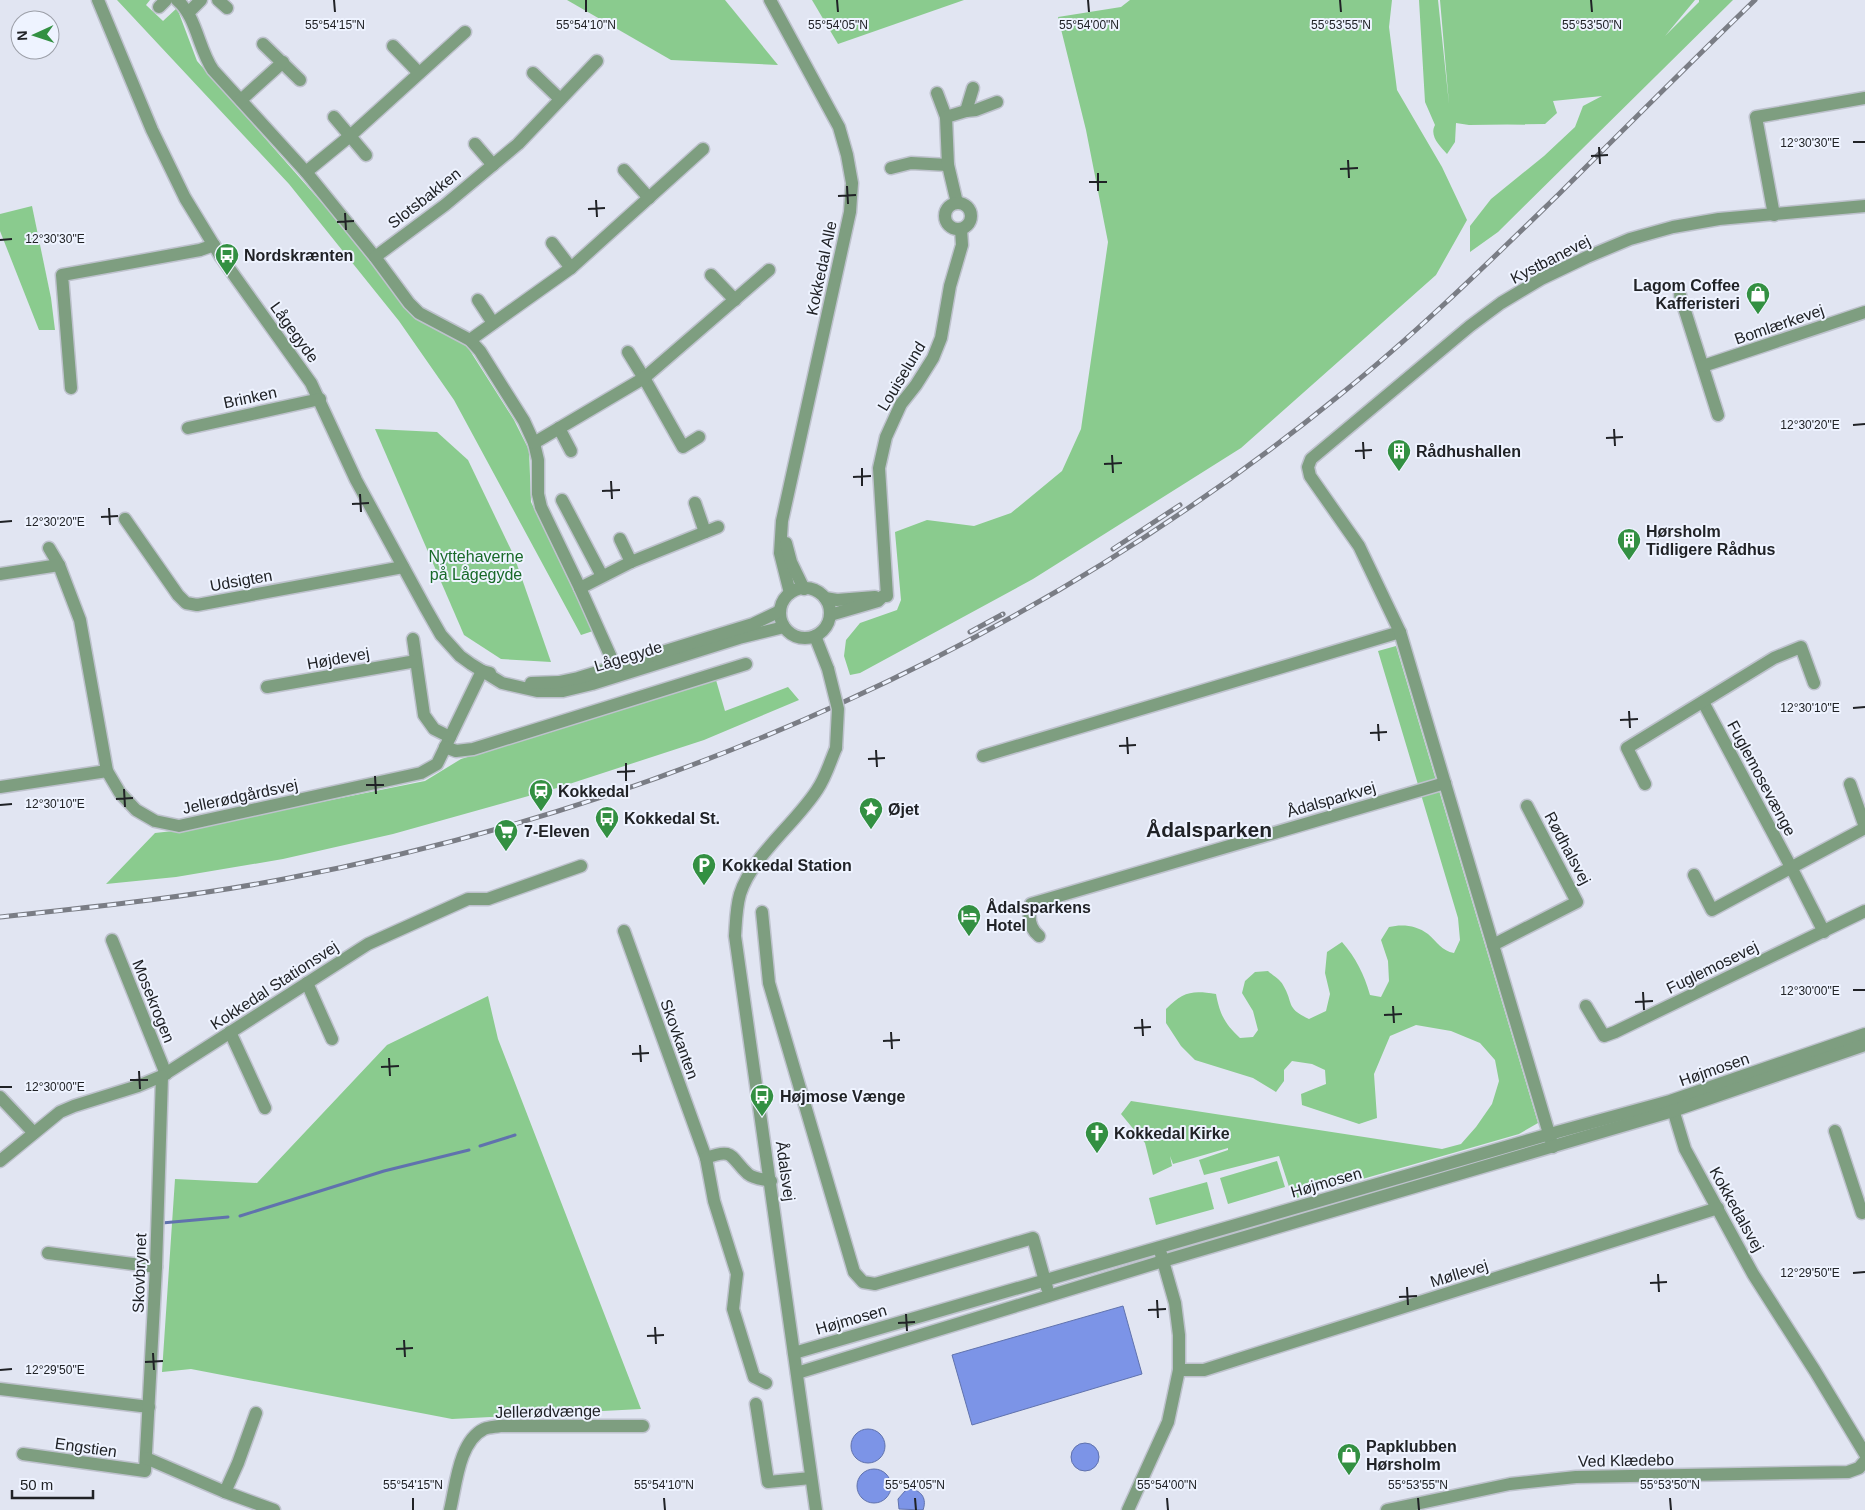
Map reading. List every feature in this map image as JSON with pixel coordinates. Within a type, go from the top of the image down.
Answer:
[{"type":"street","name":"Lågegyde","points":[[98,0],[168,166],[196,218],[306,375],[320,399],[354,476],[403,567],[445,640],[465,660],[495,680],[520,688],[554,692],[581,688],[617,670],[753,624],[780,611]]},
{"type":"street","points":[[177,0],[188,13],[205,58],[213,70],[306,172],[375,256],[409,303],[419,313],[470,340],[480,350],[524,421],[534,443],[538,460],[538,494],[541,507],[617,670]]},
{"type":"street","points":[[188,13],[200,0]]},
{"type":"street","name":"Kokkedal Alle","points":[[770,0],[840,127],[848,155],[852,183],[850,212],[782,526],[780,553],[790,593]]},
{"type":"street","points":[[306,172],[350,136],[465,32]]},
{"type":"street","points":[[263,44],[300,80]]},
{"type":"street","points":[[393,46],[420,73]]},
{"type":"street","name":"Slotsbakken","points":[[375,256],[445,205],[493,165],[526,136],[597,61]]},
{"type":"street","points":[[241,100],[283,62]]},
{"type":"street","points":[[533,73],[560,99]]},
{"type":"street","points":[[966,111],[973,88]]},
{"type":"street","points":[[937,93],[946,117],[948,164],[957,203]]},
{"type":"street","points":[[1774,215],[1756,117],[1865,98]]},
{"type":"street","points":[[946,117],[976,110],[997,102]]},
{"type":"street","points":[[334,117],[366,155]]},
{"type":"street","points":[[475,144],[493,165]]},
{"type":"street","points":[[470,340],[570,268],[703,149]]},
{"type":"street","points":[[891,168],[910,162],[948,164]]},
{"type":"street","points":[[624,170],[650,198]]},
{"type":"street","points":[[957,203],[969,208],[971,216],[968,224],[961,229],[950,226],[946,219],[949,207],[957,203]]},
{"type":"street","name":"Kystbanevej","points":[[1400,632],[1359,546],[1310,476],[1308,467],[1311,459],[1470,326],[1502,303],[1541,279],[1587,257],[1630,239],[1719,219],[1865,206]]},
{"type":"street","name":"Louiselund","points":[[883,596],[887,596],[879,468],[886,437],[900,404],[916,385],[933,358],[941,338],[950,286],[962,245],[961,229]]},
{"type":"street","points":[[552,243],[570,268]]},
{"type":"street","points":[[71,388],[62,275],[200,250],[214,245]]},
{"type":"street","points":[[534,443],[644,378],[769,270]]},
{"type":"street","points":[[711,275],[735,300]]},
{"type":"street","points":[[1680,295],[1718,415]]},
{"type":"street","points":[[478,300],[493,323]]},
{"type":"street","name":"Bomlærkevej","points":[[1703,366],[1865,312]]},
{"type":"street","points":[[628,352],[683,446],[699,437]]},
{"type":"street","name":"Brinken","points":[[188,428],[320,399]]},
{"type":"street","points":[[559,428],[571,451]]},
{"type":"street","points":[[562,500],[602,576]]},
{"type":"street","points":[[695,503],[705,532]]},
{"type":"street","name":"Udsigten","points":[[125,519],[178,595],[186,602],[197,605],[403,567]]},
{"type":"street","name":"Kokkedal Alle","points":[[782,526],[791,562],[804,588]]},
{"type":"street","points":[[580,588],[631,562],[718,527]]},
{"type":"street","points":[[620,539],[631,562]]},
{"type":"street","name":"Jellerødgårdsvej","points":[[49,548],[59,565],[80,620],[107,771],[120,793],[136,810],[155,821],[179,826],[421,773],[437,764],[482,671]]},
{"type":"street","points":[[0,574],[59,565]]},
{"type":"street","points":[[825,598],[830,615],[825,628],[815,636],[810,638],[798,637],[784,627],[780,611],[784,600],[790,593],[804,588],[816,591],[825,598],[836,600],[883,596]]},
{"type":"street","points":[[830,615],[878,602],[883,596]]},
{"type":"street","name":"Lågegyde","points":[[482,671],[523,682],[540,683],[567,680],[617,670],[784,627]]},
{"type":"street","points":[[983,756],[1400,632],[1551,1140]]},
{"type":"street","name":"Ådalsvej","points":[[815,636],[828,669],[838,709],[836,748],[827,772],[817,790],[750,872],[740,893],[736,911],[735,936],[816,1510]]},
{"type":"street","points":[[413,639],[424,715],[434,729],[456,750],[473,750],[746,664]]},
{"type":"street","points":[[1645,784],[1626,748],[1774,658],[1801,647],[1814,683]]},
{"type":"street","name":"Højdevej","points":[[267,687],[416,661]]},
{"type":"street","name":"Fuglemosevænge","points":[[1703,702],[1824,932]]},
{"type":"street","points":[[0,787],[107,771]]},
{"type":"street","name":"Ådalsparkvej","points":[[1038,936],[1033,931],[1028,914],[1031,904],[1445,783]]},
{"type":"street","points":[[1694,875],[1712,910],[1792,869],[1865,828],[1850,784]]},
{"type":"street","name":"Rødhalsvej","points":[[1494,945],[1577,902],[1527,806]]},
{"type":"street","name":"Kokkedal Stationsvej","points":[[0,1161],[60,1112],[138,1086],[164,1075],[368,944],[468,899],[488,899],[581,866]]},
{"type":"street","name":"Fuglemosevej","points":[[1586,1006],[1604,1036],[1865,911]]},
{"type":"street","points":[[762,912],[769,984],[854,1272],[863,1282],[875,1284],[1033,1238],[1050,1297]]},
{"type":"street","name":"Skovkanten","points":[[624,931],[706,1158],[714,1201],[737,1274],[733,1309],[754,1377],[766,1383]]},
{"type":"street","name":"Mosekrogen","points":[[112,940],[164,1075]]},
{"type":"street","points":[[306,983],[332,1039]]},
{"type":"street","points":[[230,1032],[266,1108]]},
{"type":"street","name":"Højmosen","points":[[1672,1106],[1865,1034]]},
{"type":"street","name":"Højmosen","points":[[794,1353],[1160,1248],[1672,1106],[1865,1045]]},
{"type":"street","name":"Skovbrynet","points":[[146,1465],[164,1075]]},
{"type":"street","points":[[0,1097],[34,1133]]},
{"type":"street","name":"Kokkedalsvej","points":[[1672,1106],[1685,1149],[1753,1274],[1865,1454]]},
{"type":"street","points":[[1834,1131],[1862,1213],[1865,1212]]},
{"type":"street","name":"Højmosen","points":[[796,1374],[1163,1262],[1551,1140]]},
{"type":"street","points":[[706,1158],[719,1153],[726,1153],[734,1157],[748,1174],[754,1178],[771,1181]]},
{"type":"street","name":"Møllevej","points":[[1179,1370],[1204,1370],[1718,1208]]},
{"type":"street","points":[[1128,1510],[1168,1422],[1179,1370],[1179,1336],[1175,1303],[1160,1248]]},
{"type":"street","points":[[48,1253],[156,1267]]},
{"type":"street","points":[[0,1389],[149,1407]]},
{"type":"street","points":[[756,1404],[768,1482],[811,1478]]},
{"type":"street","points":[[225,1492],[238,1463],[256,1413]]},
{"type":"street","name":"Jellerødvænge","points":[[450,1510],[463,1456],[470,1440],[484,1429],[500,1426],[643,1426]]},
{"type":"street","name":"Engstien","points":[[23,1454],[146,1465],[274,1510]]},
{"type":"street","name":"Ved Klædebo","points":[[1387,1510],[1510,1484],[1576,1477],[1848,1472],[1858,1468],[1865,1461]]},
{"type":"green space","points":[[117,0],[150,0],[146,5],[163,21],[177,8],[197,61],[329,211],[414,317],[467,346],[514,420],[529,450],[531,502],[593,631],[581,635],[454,400],[399,321],[289,184]]},
{"type":"green space","points":[[567,0],[725,0],[778,65],[671,60]]},
{"type":"green space","points":[[812,0],[964,0],[838,44]]},
{"type":"green space","points":[[1130,0],[1392,0],[1389,27],[1397,90],[1442,167],[1467,220],[1436,275],[1241,448],[1033,579],[860,673],[850,675],[844,656],[846,640],[860,623],[897,610],[901,600],[895,532],[927,520],[974,526],[1011,513],[1062,471],[1081,429],[1108,242],[1086,130],[1058,17],[1121,7]]},
{"type":"green space","points":[[1419,0],[1438,0],[1449,104],[1440,0],[1695,0],[1665,36],[1699,0],[1733,0],[1498,232],[1470,252],[1470,226],[1491,199],[1544,156],[1575,127],[1583,106],[1602,96],[1553,101],[1557,113],[1545,124],[1469,125],[1456,123],[1455,142],[1447,154],[1434,137],[1435,125],[1425,102]]},
{"type":"green space","points":[[32,206],[51,298],[55,330],[39,330],[0,231],[0,214]]},
{"type":"green space","name":"Nyttehaverne på Lågegyde","points":[[375,429],[437,432],[468,460],[514,556],[551,662],[501,659],[464,635]]},
{"type":"green space","points":[[1396,646],[1538,1123],[1519,1134],[1293,1199],[1279,1156],[1204,1175],[1199,1160],[1228,1150],[1228,1148],[1173,1164],[1170,1156],[1172,1166],[1153,1175],[1145,1143],[1121,1114],[1131,1101],[1442,1149],[1461,1144],[1492,1104],[1499,1081],[1495,1060],[1480,1043],[1451,1031],[1416,1025],[1390,1036],[1374,1074],[1377,1118],[1359,1124],[1302,1105],[1301,1094],[1326,1084],[1325,1070],[1312,1064],[1292,1061],[1284,1070],[1284,1081],[1276,1092],[1253,1078],[1195,1060],[1181,1046],[1166,1023],[1166,1009],[1177,999],[1188,994],[1200,992],[1216,994],[1221,1013],[1230,1028],[1240,1038],[1253,1037],[1258,1030],[1253,1011],[1242,993],[1245,981],[1255,972],[1268,971],[1282,983],[1296,1012],[1309,1019],[1326,1011],[1330,994],[1325,973],[1327,952],[1342,942],[1359,967],[1370,995],[1381,997],[1389,981],[1388,961],[1381,940],[1389,927],[1404,926],[1419,929],[1428,934],[1443,948],[1454,953],[1460,940],[1458,918],[1378,651]]},
{"type":"green space","points":[[716,680],[725,711],[788,687],[799,700],[704,740],[557,788],[393,834],[283,859],[176,877],[106,884],[155,833],[182,830],[425,781],[461,759]]},
{"type":"green space","points":[[488,996],[498,1039],[641,1409],[452,1419],[191,1369],[162,1372],[175,1179],[257,1183],[387,1045]]},
{"type":"green space","points":[[1277,1161],[1285,1187],[1228,1204],[1220,1178]]},
{"type":"green space","points":[[1207,1182],[1214,1209],[1156,1225],[1149,1198]]},
{"type":"water","points":[[1123,1306],[1142,1374],[972,1425],[952,1355]]},
{"type":"water","points":[[868,1429],[880,1434],[885,1446],[880,1458],[868,1463],[856,1458],[851,1446],[856,1434]]},
{"type":"water","points":[[1085,1443],[1095,1447],[1099,1457],[1095,1467],[1085,1471],[1075,1467],[1071,1457],[1075,1447]]},
{"type":"water","points":[[874,1469],[886,1474],[891,1486],[886,1498],[874,1503],[862,1498],[857,1486],[862,1474]]},
{"type":"water","points":[[911,1489],[923,1496],[923,1510],[899,1509],[898,1499],[905,1491]]},
{"type":"waterway","points":[[480,1146],[515,1135]]},
{"type":"waterway","points":[[240,1216],[384,1171],[469,1150]]},
{"type":"waterway","points":[[162,1223],[228,1217]]},
{"type":"railway","points":[[0,917],[178,896],[284,879],[427,848],[568,808],[707,759],[842,702],[974,637],[1102,564],[1224,483],[1341,394],[1425,322],[1479,271],[1755,0]]},
{"type":"railway","points":[[1113,549],[1180,505]]},
{"type":"railway","points":[[970,632],[1003,614]]},
{"type":"place","name":"Nordskrænten","points":[[227,276]]},
{"type":"place","name":"Lagom Coffee Kafferisteri","points":[[1758,315]]},
{"type":"place","name":"Rådhushallen","points":[[1399,472]]},
{"type":"place","name":"Hørsholm Tidligere Rådhus","points":[[1629,561]]},
{"type":"place","name":"Kokkedal","points":[[541,812]]},
{"type":"place","name":"Øjet","points":[[871,830]]},
{"type":"place","name":"Kokkedal St.","points":[[607,839]]},
{"type":"place","name":"7-Eleven","points":[[506,852]]},
{"type":"place","name":"Kokkedal Station","points":[[704,886]]},
{"type":"place","name":"Ådalsparkens Hotel","points":[[969,937]]},
{"type":"place","name":"Højmose Vænge","points":[[762,1117]]},
{"type":"place","name":"Kokkedal Kirke","points":[[1097,1154]]},
{"type":"place","name":"Papklubben Hørsholm","points":[[1349,1476]]},
{"type":"district","name":"Ådalsparken","points":[[1209,830]]}]
